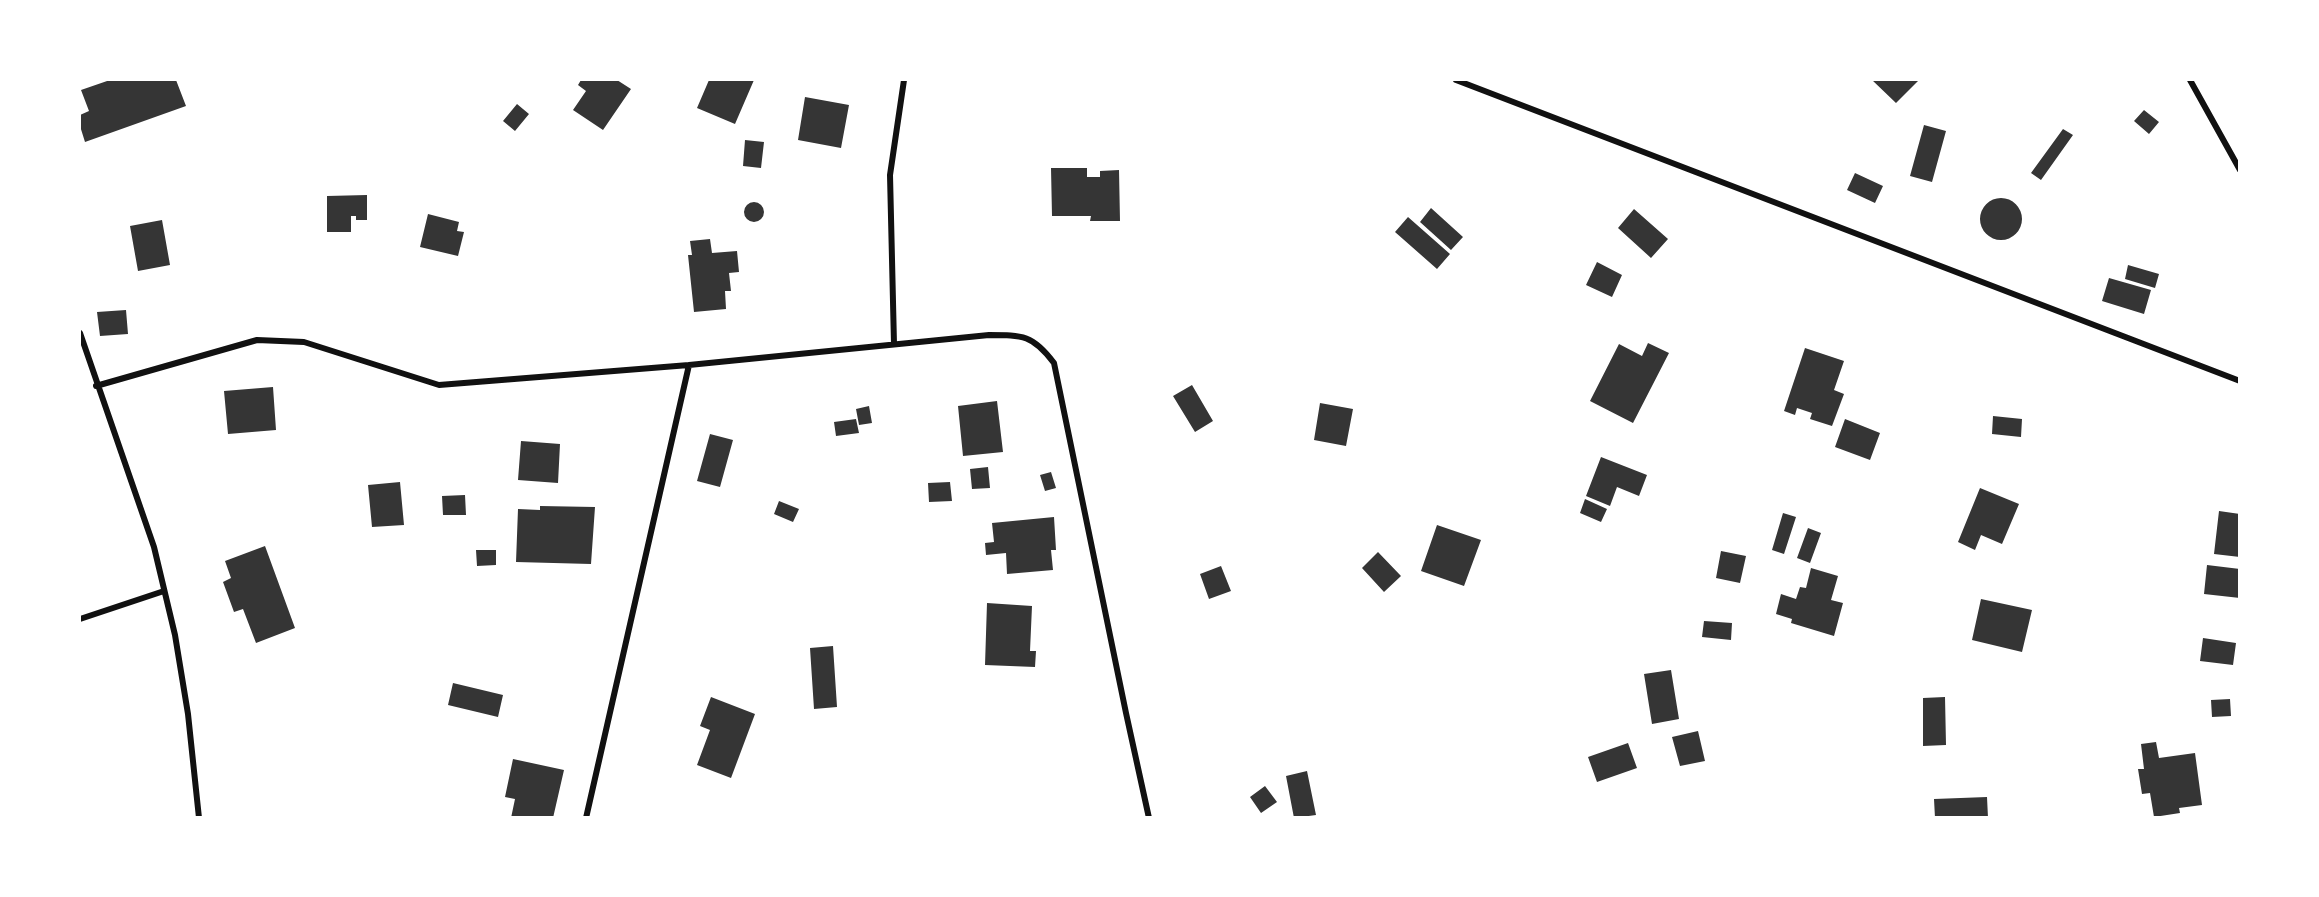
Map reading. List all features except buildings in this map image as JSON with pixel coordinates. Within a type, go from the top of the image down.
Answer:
[{"type":"street","points":[[894,345],[890,175],[904,80]]},
{"type":"street","points":[[1456,80],[2240,381]]},
{"type":"street","points":[[2190,80],[2240,170]]},
{"type":"street","points":[[80,333],[96,386],[154,547],[175,635],[188,714],[200,818]]},
{"type":"street","points":[[96,386],[257,340],[304,342],[439,385],[689,366],[989,335],[1017,335],[1040,345],[1054,363],[1149,818]]},
{"type":"street","points":[[586,818],[689,366]]},
{"type":"street","points":[[80,619],[164,591]]}]
